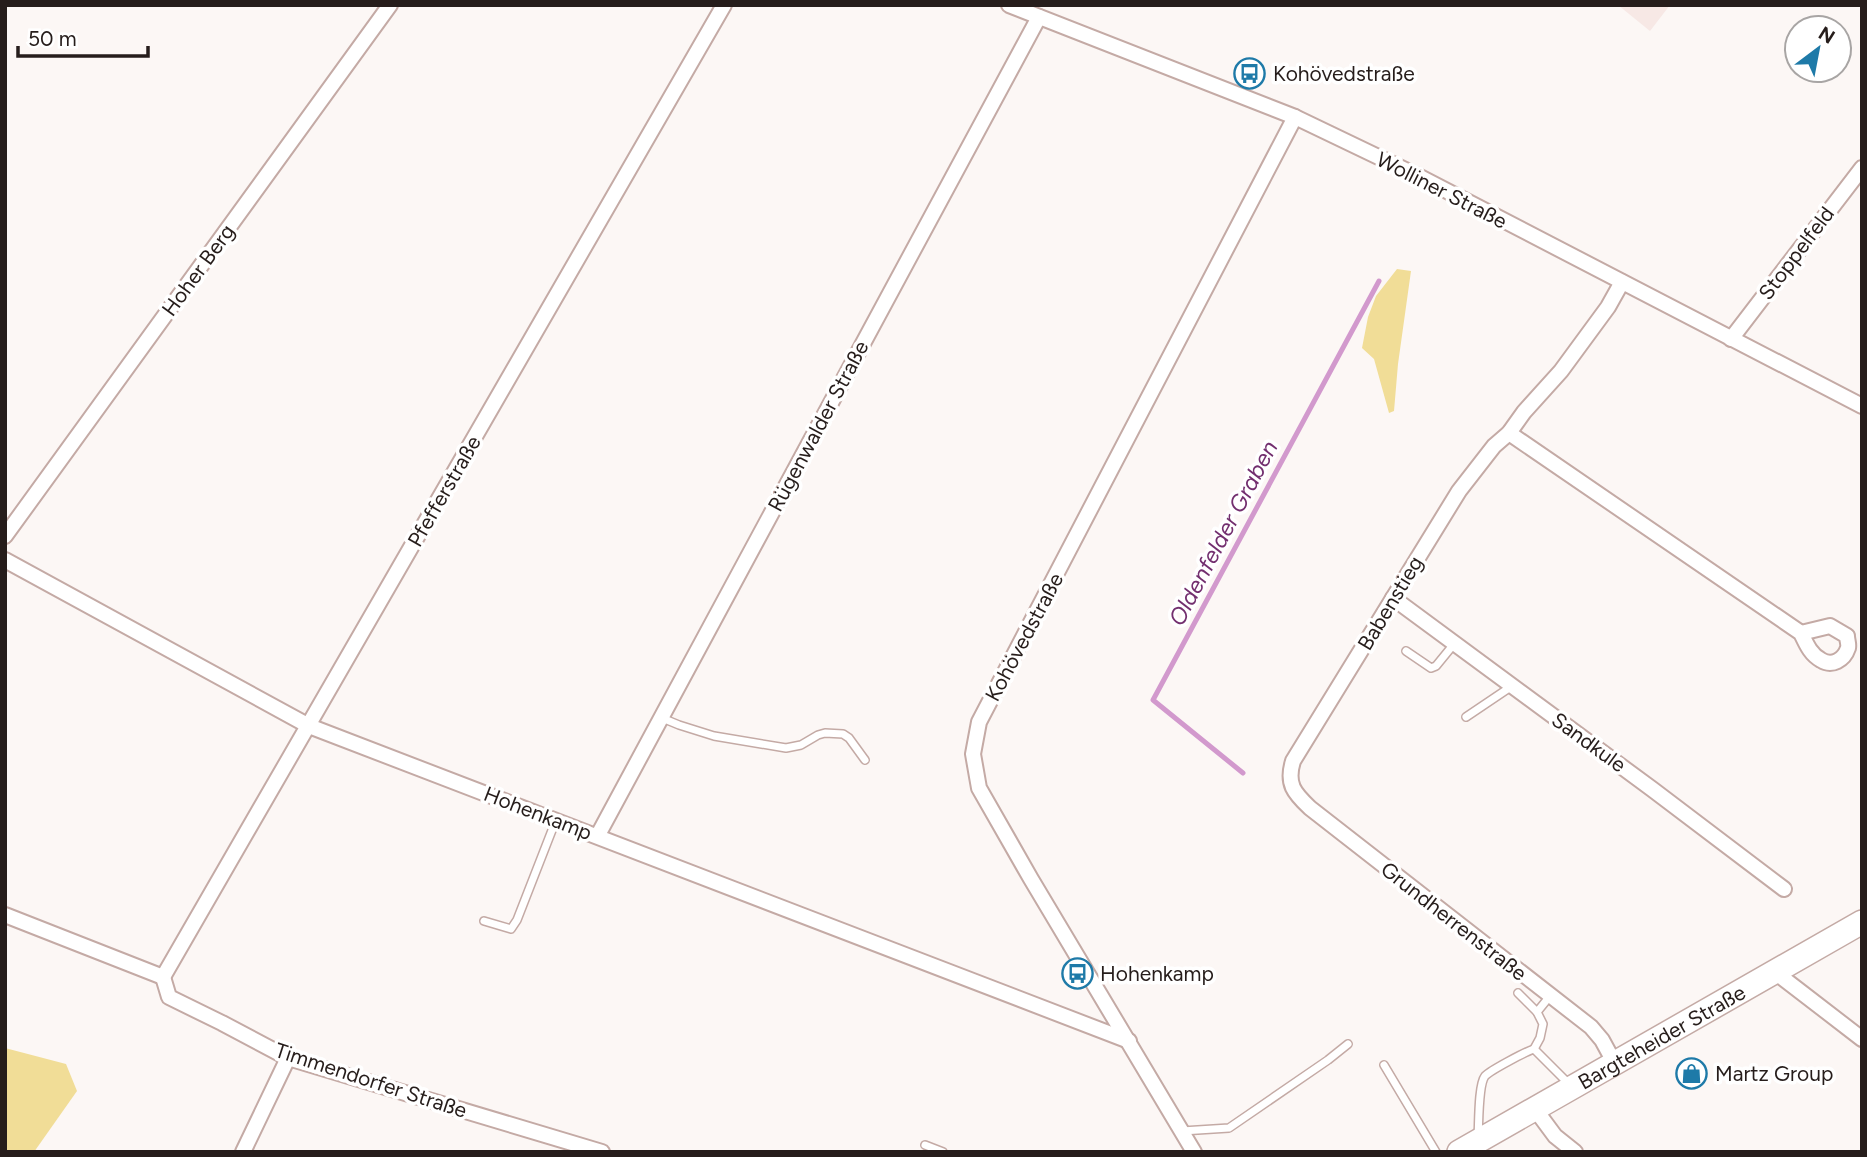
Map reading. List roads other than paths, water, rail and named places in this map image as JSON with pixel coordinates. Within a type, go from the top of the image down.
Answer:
[{"type":"main road","name":"Bargteheider Straße","points":[[1468,1147],[1862,922]]},
{"type":"street","name":"Hoher Berg","points":[[5,536],[390,5]]},
{"type":"street","name":"Pfefferstraße","points":[[163,976],[724,5]]},
{"type":"street","name":"Wolliner Straße","points":[[1009,5],[1295,117],[1418,176],[1862,406]]},
{"type":"street","name":"Rügenwalder Straße","points":[[598,835],[1039,17]]},
{"type":"street","name":"Kohövedstraße","points":[[1194,1152],[979,788],[973,754],[979,722],[1295,117]]},
{"type":"street","name":"Stoppelfeld","points":[[1731,339],[1862,168]]},
{"type":"street","name":"Babenstieg","points":[[1290,783],[1293,761],[1459,491],[1494,446],[1509,433],[1561,371],[1608,307],[1622,282]]},
{"type":"street","points":[[1509,433],[1801,633]]},
{"type":"street","name":"Hohenkamp","points":[[5,559],[309,726],[1129,1041]]},
{"type":"street","name":"Sandkule","points":[[1393,598],[1784,888]]},
{"type":"street","name":"Grundherrenstraße","points":[[1290,783],[1310,808],[1598,1034],[1614,1062]]},
{"type":"street","points":[[5,915],[163,976]]},
{"type":"street","points":[[1775,972],[1862,1039]]},
{"type":"street","name":"Timmendorfer Straße","points":[[163,976],[169,997],[288,1058],[603,1152]]},
{"type":"street","points":[[243,1152],[288,1058]]},
{"type":"street","points":[[1535,1109],[1555,1136],[1575,1152]]},
{"type":"lane","points":[[1406,650],[1431,668],[1436,666],[1454,643]]},
{"type":"lane","points":[[1466,717],[1513,686]]},
{"type":"lane","points":[[661,717],[714,736],[786,748],[801,745],[825,733],[844,734],[865,760]]},
{"type":"lane","points":[[484,921],[511,929],[517,920],[556,820]]},
{"type":"lane","points":[[1468,1147],[1485,1077],[1524,1052],[1534,1049],[1540,1038],[1544,1024],[1518,993]]},
{"type":"lane","points":[[1537,1013],[1550,996]]},
{"type":"lane","points":[[1182,1131],[1230,1128],[1348,1044]]},
{"type":"lane","points":[[1534,1049],[1572,1087]]},
{"type":"lane","points":[[1384,1065],[1436,1152]]},
{"type":"lane","points":[[925,1145],[943,1152]]},
{"type":"waterway","name":"Oldenfelder Graben","points":[[1243,773],[1153,700],[1379,281]]},
{"type":"place","name":"Kohövedstraße","points":[[1250,73]]},
{"type":"place","name":"Hohenkamp","points":[[1077,973]]},
{"type":"place","name":"Martz Group","points":[[1692,1073]]}]
